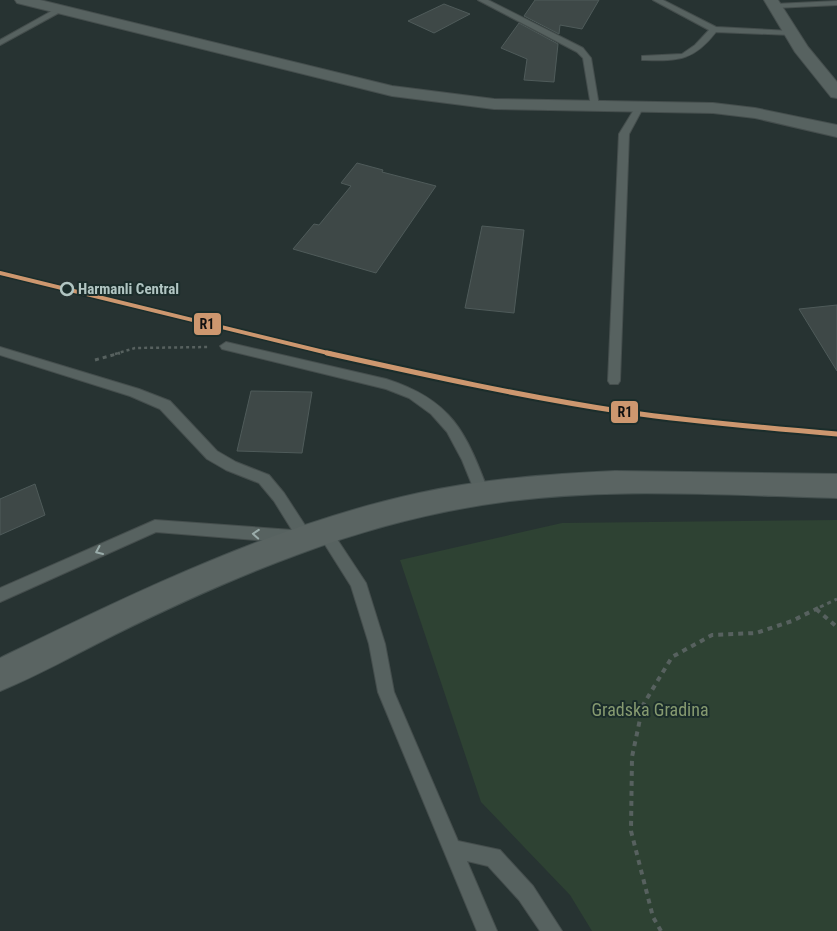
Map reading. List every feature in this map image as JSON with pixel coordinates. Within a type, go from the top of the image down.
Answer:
[{"type":"main road","points":[[0,675],[210,575],[314,535],[392,512],[482,493],[561,486],[648,482],[837,486]]},
{"type":"street","points":[[22,0],[392,91],[494,104],[713,108],[755,113],[837,131]]},
{"type":"street","points":[[757,0],[773,3],[791,33],[820,74],[837,93]]},
{"type":"lane","points":[[482,0],[505,8],[580,50],[587,58],[595,106]]},
{"type":"lane","points":[[657,0],[714,29],[791,33]]},
{"type":"lane","points":[[773,3],[837,3]]},
{"type":"lane","points":[[0,44],[60,10]]},
{"type":"lane","points":[[645,58],[678,58],[688,55],[701,46],[714,29]]},
{"type":"lane","points":[[614,381],[624,134],[639,108]]},
{"type":"lane","points":[[226,346],[387,386],[414,395],[435,409],[453,429],[469,458],[482,493]]},
{"type":"lane","points":[[0,351],[134,392],[165,405],[212,455],[231,466],[264,479],[358,583],[377,644],[386,692],[487,931]]},
{"type":"lane","points":[[0,595],[155,526],[314,535]]},
{"type":"lane","points":[[452,849],[493,857],[526,893],[552,931]]},
{"type":"path","points":[[63,369],[135,348],[226,346]]},
{"type":"path","points":[[661,931],[653,917],[631,831],[632,757],[643,705],[672,657],[680,652],[712,635],[756,633],[792,621],[837,598]]},
{"type":"path","points":[[816,609],[837,626]]},
{"type":"green space","name":"Gradska Gradina","points":[[837,520],[837,931],[592,931],[570,895],[481,802],[400,560],[562,523]]},
{"type":"building","points":[[535,0],[599,0],[582,29],[560,25],[559,34],[524,16]]},
{"type":"building","points":[[444,4],[470,14],[434,33],[408,21]]},
{"type":"building","points":[[519,23],[558,44],[554,82],[524,80],[527,59],[501,48]]},
{"type":"building","points":[[357,163],[383,170],[382,172],[436,186],[376,273],[293,249],[314,224],[319,225],[351,186],[341,183]]},
{"type":"building","points":[[482,226],[524,230],[514,313],[465,308]]},
{"type":"building","points":[[837,305],[837,371],[799,309]]},
{"type":"building","points":[[251,391],[312,392],[302,453],[237,451]]},
{"type":"building","points":[[35,484],[45,515],[0,535],[0,499]]},
{"type":"transit line","name":"R1","points":[[0,273],[311,349],[415,373],[520,394],[625,412],[731,425],[837,434]]},
{"type":"place","name":"Harmanli Central","points":[[67,289]]}]
